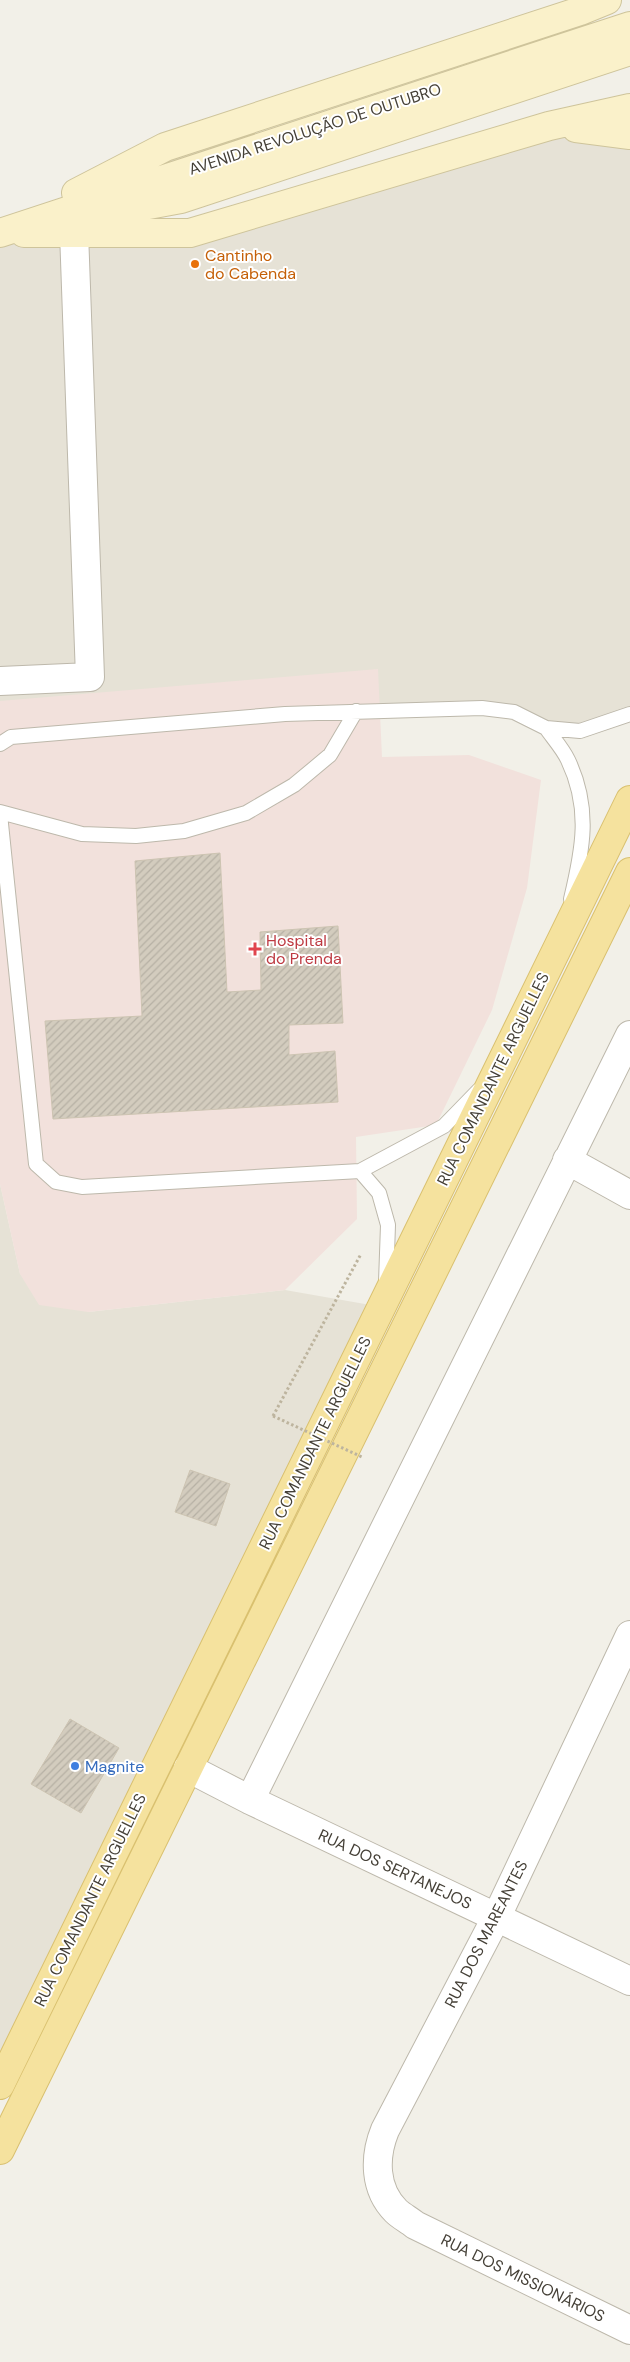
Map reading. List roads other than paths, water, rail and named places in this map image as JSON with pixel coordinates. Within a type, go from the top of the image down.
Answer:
[{"type":"main road","name":"AVENIDA REVOLUÇÃO DE OUTUBRO","points":[[0,233],[165,147],[580,11],[607,0]]},
{"type":"main road","name":"AVENIDA REVOLUÇÃO DE OUTUBRO","points":[[0,233],[630,26]]},
{"type":"main road","name":"AVENIDA REVOLUÇÃO DE OUTUBRO","points":[[0,233],[181,199],[630,51]]},
{"type":"main road","points":[[0,233],[190,233],[550,126],[630,108]]},
{"type":"main road","points":[[550,126],[602,130],[630,135]]},
{"type":"main road","name":"RUA COMANDANTE ARGUELLES","points":[[0,2085],[630,800]]},
{"type":"main road","name":"RUA COMANDANTE ARGUELLES","points":[[0,2150],[630,872]]},
{"type":"street","points":[[0,680],[90,677],[74,232]]},
{"type":"street","points":[[250,1800],[630,1035]]},
{"type":"street","points":[[567,1160],[630,1195]]},
{"type":"street","name":"RUA DOS MAREANTES","points":[[415,2225],[396,2211],[385,2195],[379,2179],[379,2145],[497,1916],[630,1635]]},
{"type":"street","name":"RUA DOS SERTANEJOS","points":[[188,1768],[250,1800],[630,1981]]},
{"type":"street","name":"RUA DOS MISSIONÁRIOS","points":[[415,2225],[630,2330]]},
{"type":"lane","points":[[0,744],[12,737],[285,714],[482,708],[514,712],[546,728],[580,731],[630,714]]},
{"type":"lane","points":[[356,711],[330,755],[294,785],[246,813],[220,821],[184,831],[136,836],[82,834],[0,813],[36,1164],[56,1182],[82,1187],[360,1171],[444,1126],[477,1092],[508,1050]]},
{"type":"lane","points":[[546,728],[568,758],[582,797],[584,824],[578,870],[559,945]]},
{"type":"lane","points":[[360,1171],[378,1193],[388,1225],[388,1266],[382,1307]]},
{"type":"place","name":"Cantinho do Cabenda","points":[[195,264]]},
{"type":"place","name":"Hospital do Prenda","points":[[255,949]]},
{"type":"place","name":"Magnite","points":[[75,1766]]}]
